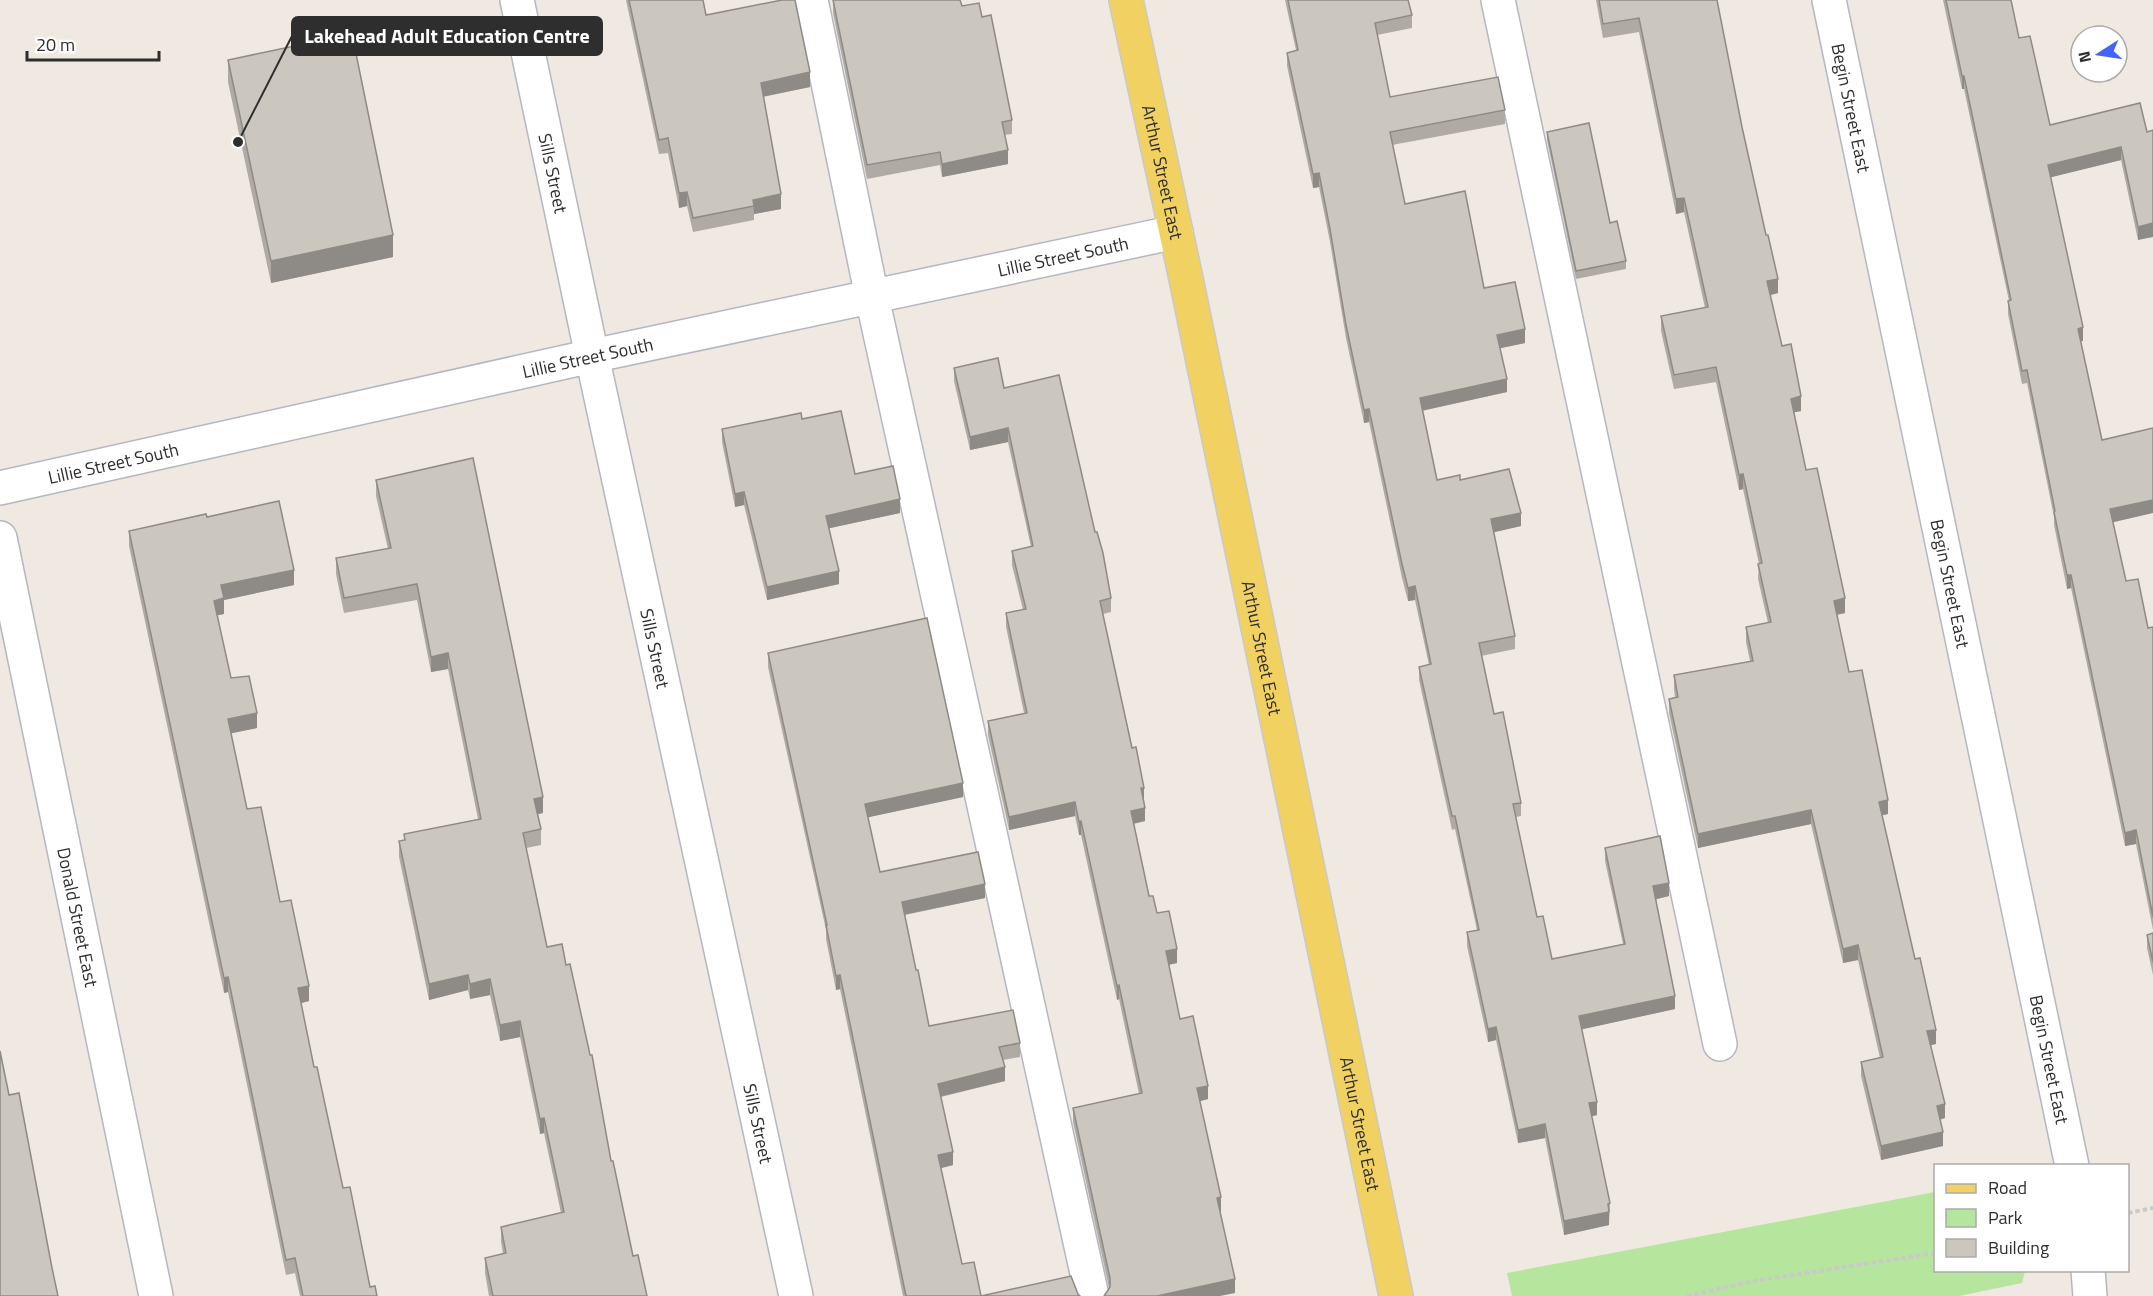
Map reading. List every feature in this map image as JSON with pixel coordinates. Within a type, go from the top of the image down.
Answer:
[{"type":"main road","name":"Arthur Street East","points":[[1126,0],[1396,1296]]},
{"type":"street","name":"Sills Street","points":[[517,0],[796,1296]]},
{"type":"street","points":[[811,0],[872,297],[1092,1296]]},
{"type":"street","points":[[1498,0],[1720,1044]]},
{"type":"street","name":"Begin Street East","points":[[1829,0],[2072,1164]]},
{"type":"street","name":"Lillie Street South","points":[[0,488],[592,356],[1176,232]]},
{"type":"street","name":"Donald Street East","points":[[0,538],[156,1296]]},
{"type":"street","points":[[2088,1272],[2090,1296]]},
{"type":"path","points":[[2129,1213],[2153,1208]]},
{"type":"path","points":[[1687,1296],[1754,1281],[1934,1253]]},
{"type":"green space","points":[[1934,1192],[1934,1272],[2025,1272],[2022,1283],[1959,1296],[1512,1296],[1507,1273]]},
{"type":"building","points":[[629,0],[703,0],[706,15],[782,0],[795,0],[810,72],[761,83],[781,194],[753,200],[754,206],[693,218],[687,192],[679,193],[668,138],[659,140]]},
{"type":"building","points":[[833,0],[960,0],[962,6],[979,3],[982,17],[991,15],[1012,120],[1002,122],[1008,150],[942,164],[940,152],[867,165]]},
{"type":"building","points":[[1288,0],[1408,0],[1412,15],[1375,23],[1390,97],[1498,77],[1505,110],[1390,132],[1405,204],[1465,191],[1484,288],[1515,282],[1525,329],[1497,335],[1507,379],[1420,398],[1437,480],[1460,475],[1460,480],[1509,469],[1521,513],[1491,519],[1515,636],[1479,643],[1494,714],[1503,712],[1521,803],[1513,804],[1537,917],[1543,916],[1552,959],[1625,944],[1605,848],[1660,836],[1669,883],[1653,886],[1675,996],[1579,1016],[1597,1102],[1589,1103],[1610,1203],[1608,1204],[1609,1212],[1564,1221],[1545,1124],[1518,1130],[1496,1027],[1488,1029],[1467,932],[1479,930],[1455,816],[1452,816],[1419,667],[1431,664],[1415,586],[1408,588],[1402,564],[1369,409],[1364,410],[1346,325],[1319,173],[1313,174],[1287,53],[1298,50]]},
{"type":"building","points":[[1599,0],[1717,0],[1742,127],[1778,279],[1767,281],[1782,346],[1791,344],[1801,396],[1791,399],[1806,470],[1817,468],[1845,598],[1834,601],[1849,672],[1862,670],[1888,800],[1879,802],[1915,959],[1920,958],[1936,1030],[1927,1031],[1945,1104],[1937,1106],[1943,1132],[1881,1146],[1861,1062],[1883,1057],[1858,945],[1843,949],[1811,810],[1698,834],[1669,699],[1678,697],[1674,675],[1753,661],[1746,627],[1771,622],[1758,564],[1762,563],[1743,474],[1739,475],[1716,367],[1674,375],[1661,316],[1708,307],[1684,198],[1676,199],[1639,18],[1603,24]]},
{"type":"building","points":[[1946,0],[2011,0],[2019,38],[2030,36],[2050,125],[2140,103],[2147,132],[2153,130],[2153,223],[2138,227],[2121,147],[2048,165],[2083,327],[2078,329],[2102,440],[2153,428],[2153,500],[2110,509],[2126,581],[2138,579],[2148,628],[2153,627],[2153,917],[2136,830],[2125,833],[2071,575],[2067,575],[2027,370],[2022,371],[2008,301],[2011,300]]},
{"type":"building","points":[[352,34],[393,235],[271,261],[228,60]]},
{"type":"building","points":[[1589,123],[1610,223],[1617,221],[1626,261],[1576,271],[1547,132]]},
{"type":"building","points":[[998,358],[1004,388],[1059,375],[1095,532],[1097,532],[1103,553],[1111,598],[1100,601],[1132,748],[1136,747],[1144,788],[1141,788],[1145,808],[1131,811],[1149,896],[1153,896],[1157,913],[1169,911],[1177,949],[1166,951],[1180,1019],[1193,1016],[1208,1086],[1197,1088],[1221,1197],[1217,1198],[1235,1279],[1157,1296],[1104,1296],[1110,1287],[1110,1278],[1073,1108],[1142,1093],[1081,821],[1079,822],[1075,802],[1009,817],[988,721],[1027,713],[1006,613],[1026,609],[1012,551],[1033,546],[1008,428],[970,437],[954,368]]},
{"type":"building","points":[[841,411],[855,474],[893,466],[900,499],[826,516],[839,571],[767,587],[744,492],[735,494],[722,429],[801,413],[802,419]]},
{"type":"building","points":[[473,458],[543,797],[534,799],[541,829],[523,833],[547,947],[562,944],[566,965],[570,964],[590,1055],[592,1055],[611,1161],[613,1161],[633,1256],[638,1255],[647,1296],[493,1296],[485,1258],[506,1253],[501,1227],[564,1212],[544,1118],[540,1119],[520,1021],[500,1025],[490,979],[470,984],[468,975],[429,984],[399,841],[405,840],[404,834],[481,819],[448,653],[431,657],[417,584],[344,598],[336,558],[391,548],[376,480]]},
{"type":"building","points":[[279,501],[294,570],[221,585],[224,598],[214,601],[231,678],[249,676],[257,713],[228,719],[247,809],[261,807],[280,902],[291,900],[309,986],[298,988],[314,1067],[317,1067],[343,1188],[350,1187],[370,1287],[375,1286],[377,1296],[303,1296],[295,1258],[286,1260],[228,977],[224,978],[129,531]]},
{"type":"building","points":[[927,618],[963,783],[865,804],[880,872],[978,852],[985,884],[902,902],[929,1026],[1013,1010],[1020,1043],[999,1047],[1005,1067],[938,1084],[953,1152],[938,1155],[962,1264],[974,1262],[981,1296],[906,1296],[840,975],[836,976],[768,653]]},
{"type":"building","points":[[2153,933],[2153,962],[2147,935]]},
{"type":"building","points":[[0,1051],[9,1095],[19,1093],[58,1296],[0,1296]]},
{"type":"building","points":[[1071,1276],[1080,1296],[981,1296]]},
{"type":"place","name":"Lakehead Adult Education Centre","points":[[238,142]]}]
